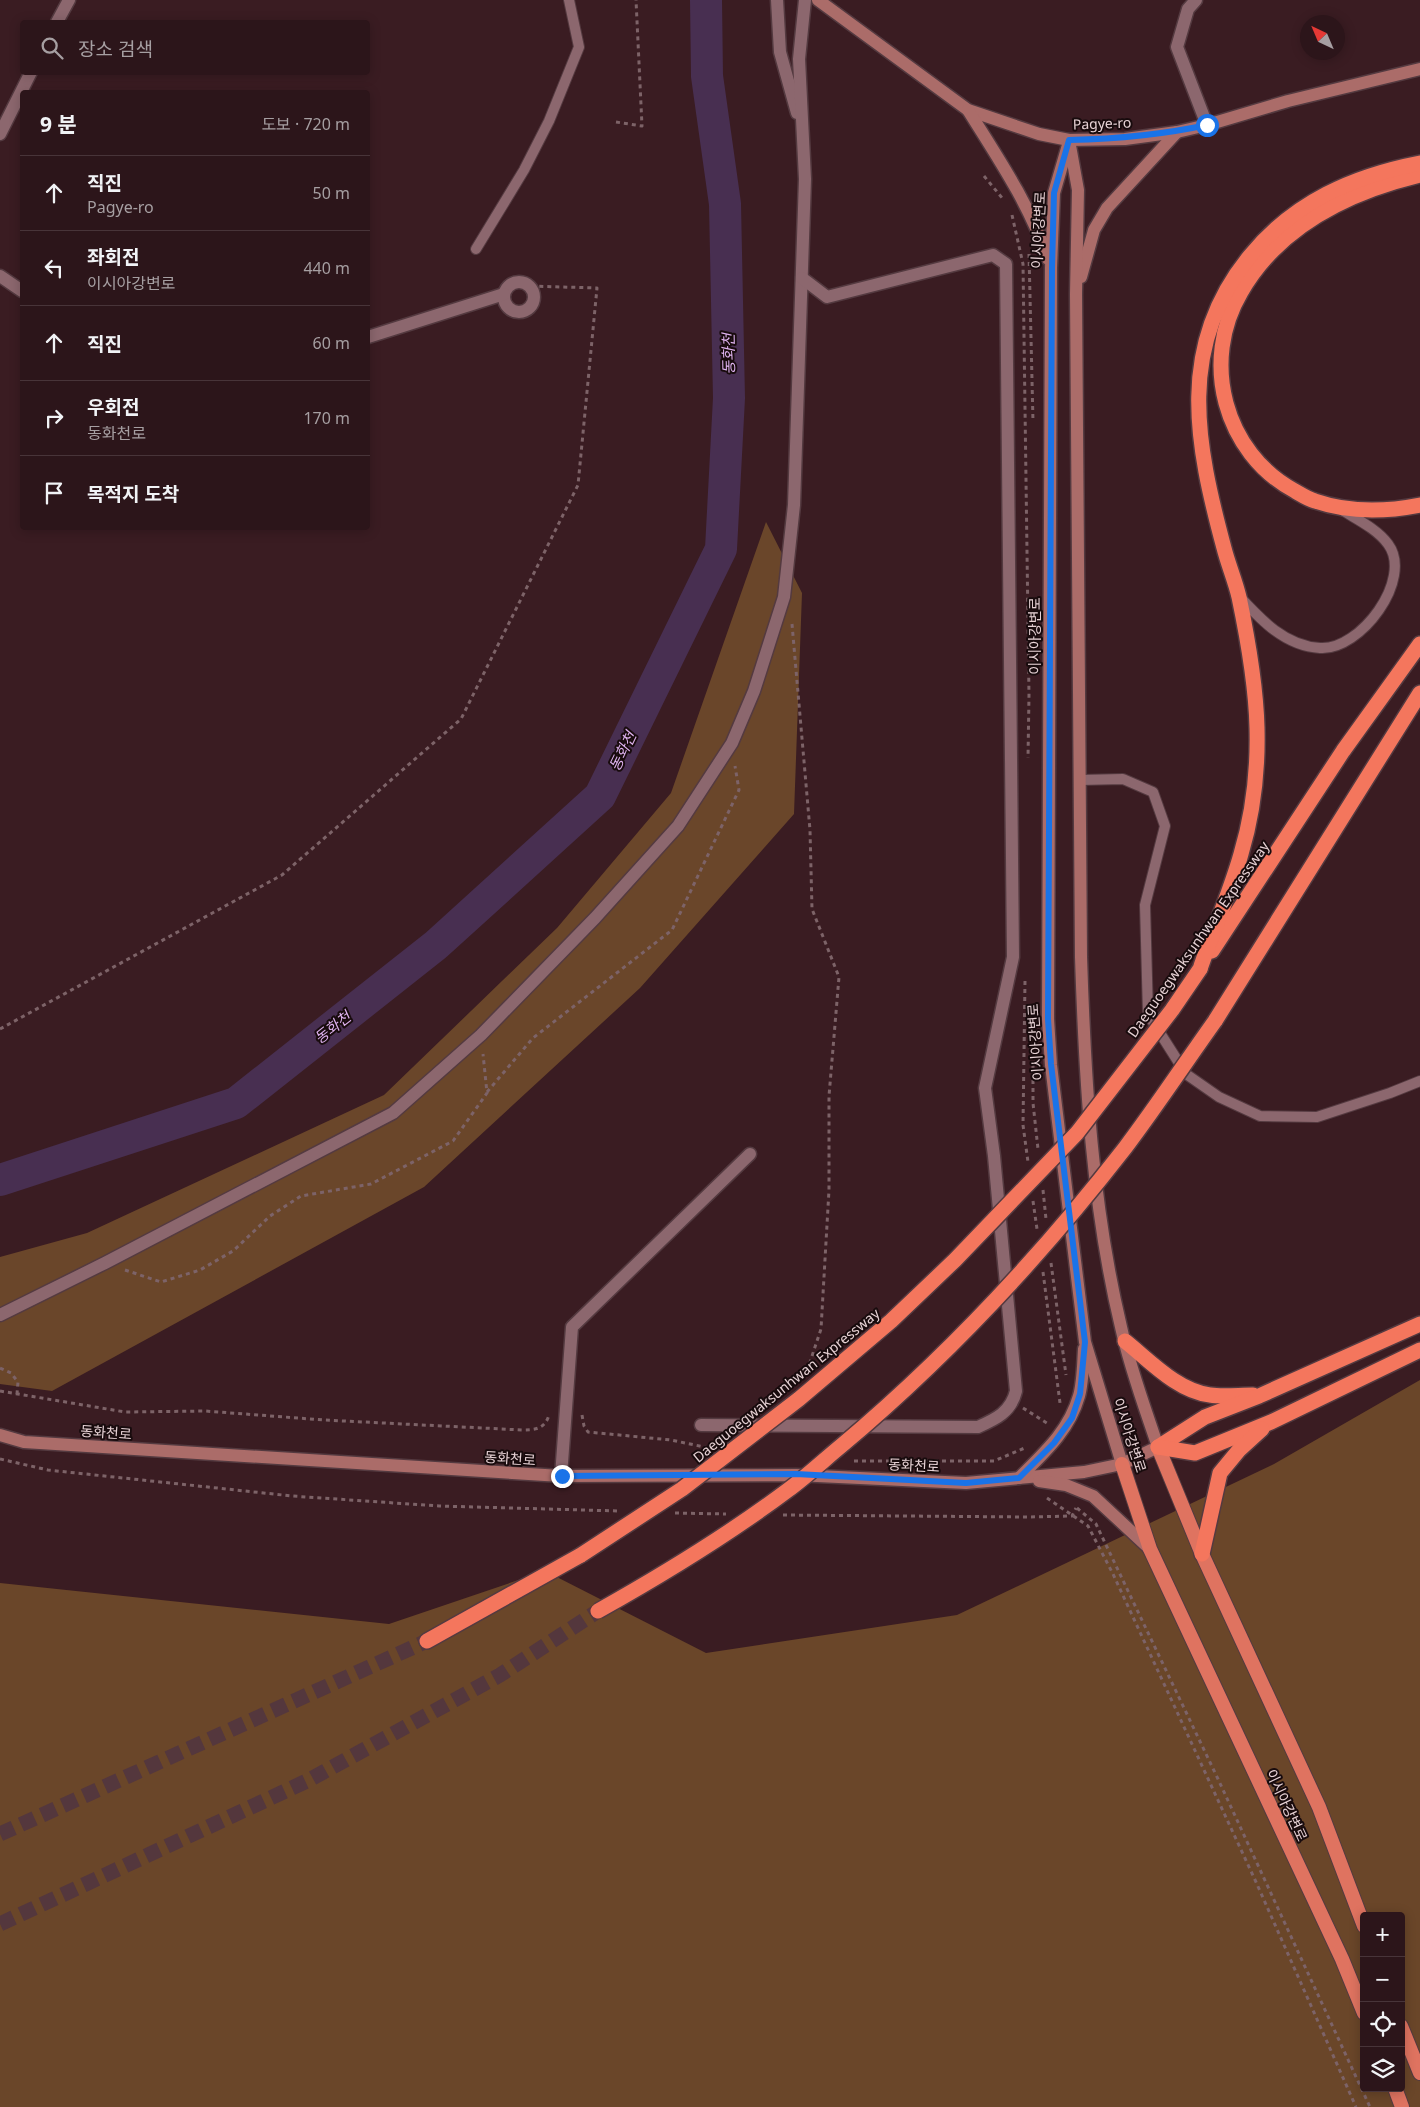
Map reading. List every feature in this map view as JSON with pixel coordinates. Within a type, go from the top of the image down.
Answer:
[{"type":"highway","points":[[1200,969],[1242,852],[1254,789],[1257,728],[1253,671],[1238,595],[1224,548],[1199,433],[1198,396],[1202,357],[1212,321],[1240,269],[1265,238],[1289,216],[1312,201],[1341,187],[1377,174],[1420,163]]},
{"type":"highway","points":[[1420,175],[1398,180],[1340,202],[1317,215],[1290,236],[1259,266],[1240,292],[1222,342],[1220,366],[1221,387],[1227,412],[1248,452],[1282,484],[1313,501],[1340,508],[1390,510],[1420,505]]},
{"type":"highway","name":"Daeguoegwaksunhwan Expressway","points":[[427,1641],[581,1555],[682,1488],[799,1399],[892,1321],[955,1260],[1078,1133],[1172,1010],[1343,751],[1420,644]]},
{"type":"highway","points":[[598,1611],[654,1580],[736,1528],[790,1489],[882,1412],[967,1330],[1036,1256],[1126,1147],[1215,1021],[1420,693]]},
{"type":"highway","points":[[1158,1447],[1205,1416],[1259,1396],[1420,1324]]},
{"type":"highway","points":[[1125,1341],[1181,1384],[1196,1392],[1210,1395],[1259,1396]]},
{"type":"highway","points":[[1158,1447],[1195,1453],[1271,1422],[1420,1350]]},
{"type":"highway","points":[[1202,1554],[1220,1473],[1239,1450],[1271,1422]]},
{"type":"highway","name":"이시아강변로","points":[[1158,1447],[1202,1554],[1319,1807],[1360,1915]]},
{"type":"highway","name":"이시아강변로","points":[[1122,1464],[1150,1549],[1342,1960],[1360,2003]]},
{"type":"highway","points":[[1405,2036],[1420,2073]]},
{"type":"highway","points":[[1396,2092],[1402,2107]]},
{"type":"main road","name":"Pagye-ro","points":[[818,0],[968,110],[1039,134],[1069,140],[1125,139],[1177,132],[1288,101],[1420,69]]},
{"type":"main road","points":[[968,110],[1011,178],[1039,231],[1052,268]]},
{"type":"main road","points":[[1076,294],[1094,230],[1107,208],[1177,132]]},
{"type":"main road","name":"이시아강변로","points":[[1069,140],[1054,193],[1052,268],[1048,1019],[1051,1064],[1085,1342],[1122,1464]]},
{"type":"main road","name":"이시아강변로","points":[[1069,140],[1078,190],[1076,294],[1084,1042],[1097,1202],[1125,1341],[1158,1447]]},
{"type":"main road","points":[[1019,1478],[1054,1443],[1072,1418],[1080,1394],[1085,1342]]},
{"type":"main road","name":"동화천로","points":[[0,1435],[24,1442],[562,1476],[796,1474],[966,1483],[1019,1478]]},
{"type":"main road","points":[[1019,1478],[1084,1472],[1122,1464],[1158,1447]]},
{"type":"main road","points":[[1019,1478],[1066,1486],[1092,1496],[1150,1549]]},
{"type":"street","points":[[58,20],[69,0]]},
{"type":"street","points":[[777,0],[780,52],[803,135]]},
{"type":"street","points":[[0,1315],[105,1263],[393,1113],[481,1034],[596,918],[678,826],[732,743],[754,691],[784,597],[794,505],[806,180],[800,59],[805,0]]},
{"type":"street","points":[[1196,0],[1188,9],[1177,47],[1207,125]]},
{"type":"street","points":[[23,90],[30,75]]},
{"type":"street","points":[[0,134],[20,95]]},
{"type":"street","points":[[700,1425],[978,1427],[999,1417],[1013,1402],[1016,1391],[994,1156],[985,1088],[1013,957],[1006,264],[993,255],[828,297],[802,278]]},
{"type":"street","points":[[0,276],[20,290]]},
{"type":"street","points":[[515,282],[529,286],[533,290],[534,300],[530,308],[516,312],[508,307],[504,294],[506,289],[515,282]]},
{"type":"street","points":[[370,336],[504,294]]},
{"type":"street","points":[[562,1476],[572,1327],[750,1154]]},
{"type":"lane","points":[[476,249],[524,170],[549,121],[579,46],[569,0]]},
{"type":"lane","points":[[1238,595],[1264,623],[1284,636],[1302,644],[1321,648],[1339,646],[1356,636],[1377,614],[1388,594],[1395,560],[1388,545],[1374,530],[1340,508]]},
{"type":"lane","points":[[1080,780],[1123,779],[1152,792],[1165,826],[1144,905],[1148,1014],[1186,1074],[1219,1097],[1260,1116],[1317,1117],[1420,1081]]},
{"type":"path","points":[[616,122],[642,126],[636,0]]},
{"type":"path","points":[[984,176],[1005,202]]},
{"type":"path","points":[[1010,208],[1024,264],[1029,695],[1028,765]]},
{"type":"path","points":[[0,1029],[282,875],[461,719],[578,485],[597,288],[529,286]]},
{"type":"path","points":[[784,597],[792,619],[810,830],[812,909],[839,977],[829,1096],[829,1190],[821,1329],[806,1374]]},
{"type":"path","points":[[105,1263],[161,1282],[200,1270],[233,1251],[270,1216],[302,1196],[371,1184],[453,1142],[487,1092],[533,1038],[672,930],[739,790],[732,743]]},
{"type":"path","points":[[1025,975],[1023,1125],[1028,1164]]},
{"type":"path","points":[[481,1034],[487,1092]]},
{"type":"path","points":[[1032,1193],[1037,1232]]},
{"type":"path","points":[[1013,1402],[1050,1425],[1064,1429],[1042,1271]]},
{"type":"path","points":[[0,1368],[11,1373],[18,1382],[16,1394]]},
{"type":"path","points":[[0,1391],[125,1412],[205,1411],[324,1420],[522,1430],[538,1429],[546,1422],[551,1408]]},
{"type":"path","points":[[0,1459],[48,1470],[292,1496],[439,1506],[624,1511]]},
{"type":"path","points":[[1066,1486],[1076,1508],[1096,1524],[1218,1779],[1370,2107]]},
{"type":"path","points":[[1041,1493],[1088,1526],[1113,1574],[1256,1882],[1356,2107]]},
{"type":"path","points":[[1072,1516],[1076,1508]]},
{"type":"path","points":[[672,1512],[730,1514]]},
{"type":"path","points":[[779,1515],[1028,1518],[1072,1516]]},
{"type":"shaded area","points":[[766,522],[802,593],[794,814],[640,988],[424,1187],[52,1391],[0,1384],[0,1257],[87,1233],[384,1095],[557,928],[671,793]]},
{"type":"shaded area","points":[[1420,1380],[1420,2107],[0,2107],[0,1583],[389,1624],[545,1571],[706,1653],[957,1615],[1274,1464]]},
{"type":"waterway","name":"동화천","points":[[0,1180],[236,1103],[436,945],[600,796],[721,549],[729,398],[725,204],[707,76],[706,0]]},
{"type":"tunnel","points":[[0,1924],[309,1780],[500,1675],[598,1611]]},
{"type":"tunnel","points":[[0,1834],[427,1641]]},
{"type":"route","points":[[562,1476],[796,1474],[966,1483],[1019,1478],[1054,1443],[1072,1418],[1080,1394],[1085,1342],[1071,1215],[1051,1064],[1048,1019],[1051,334],[1054,193],[1069,140],[1125,139],[1177,132],[1207,125]]}]
